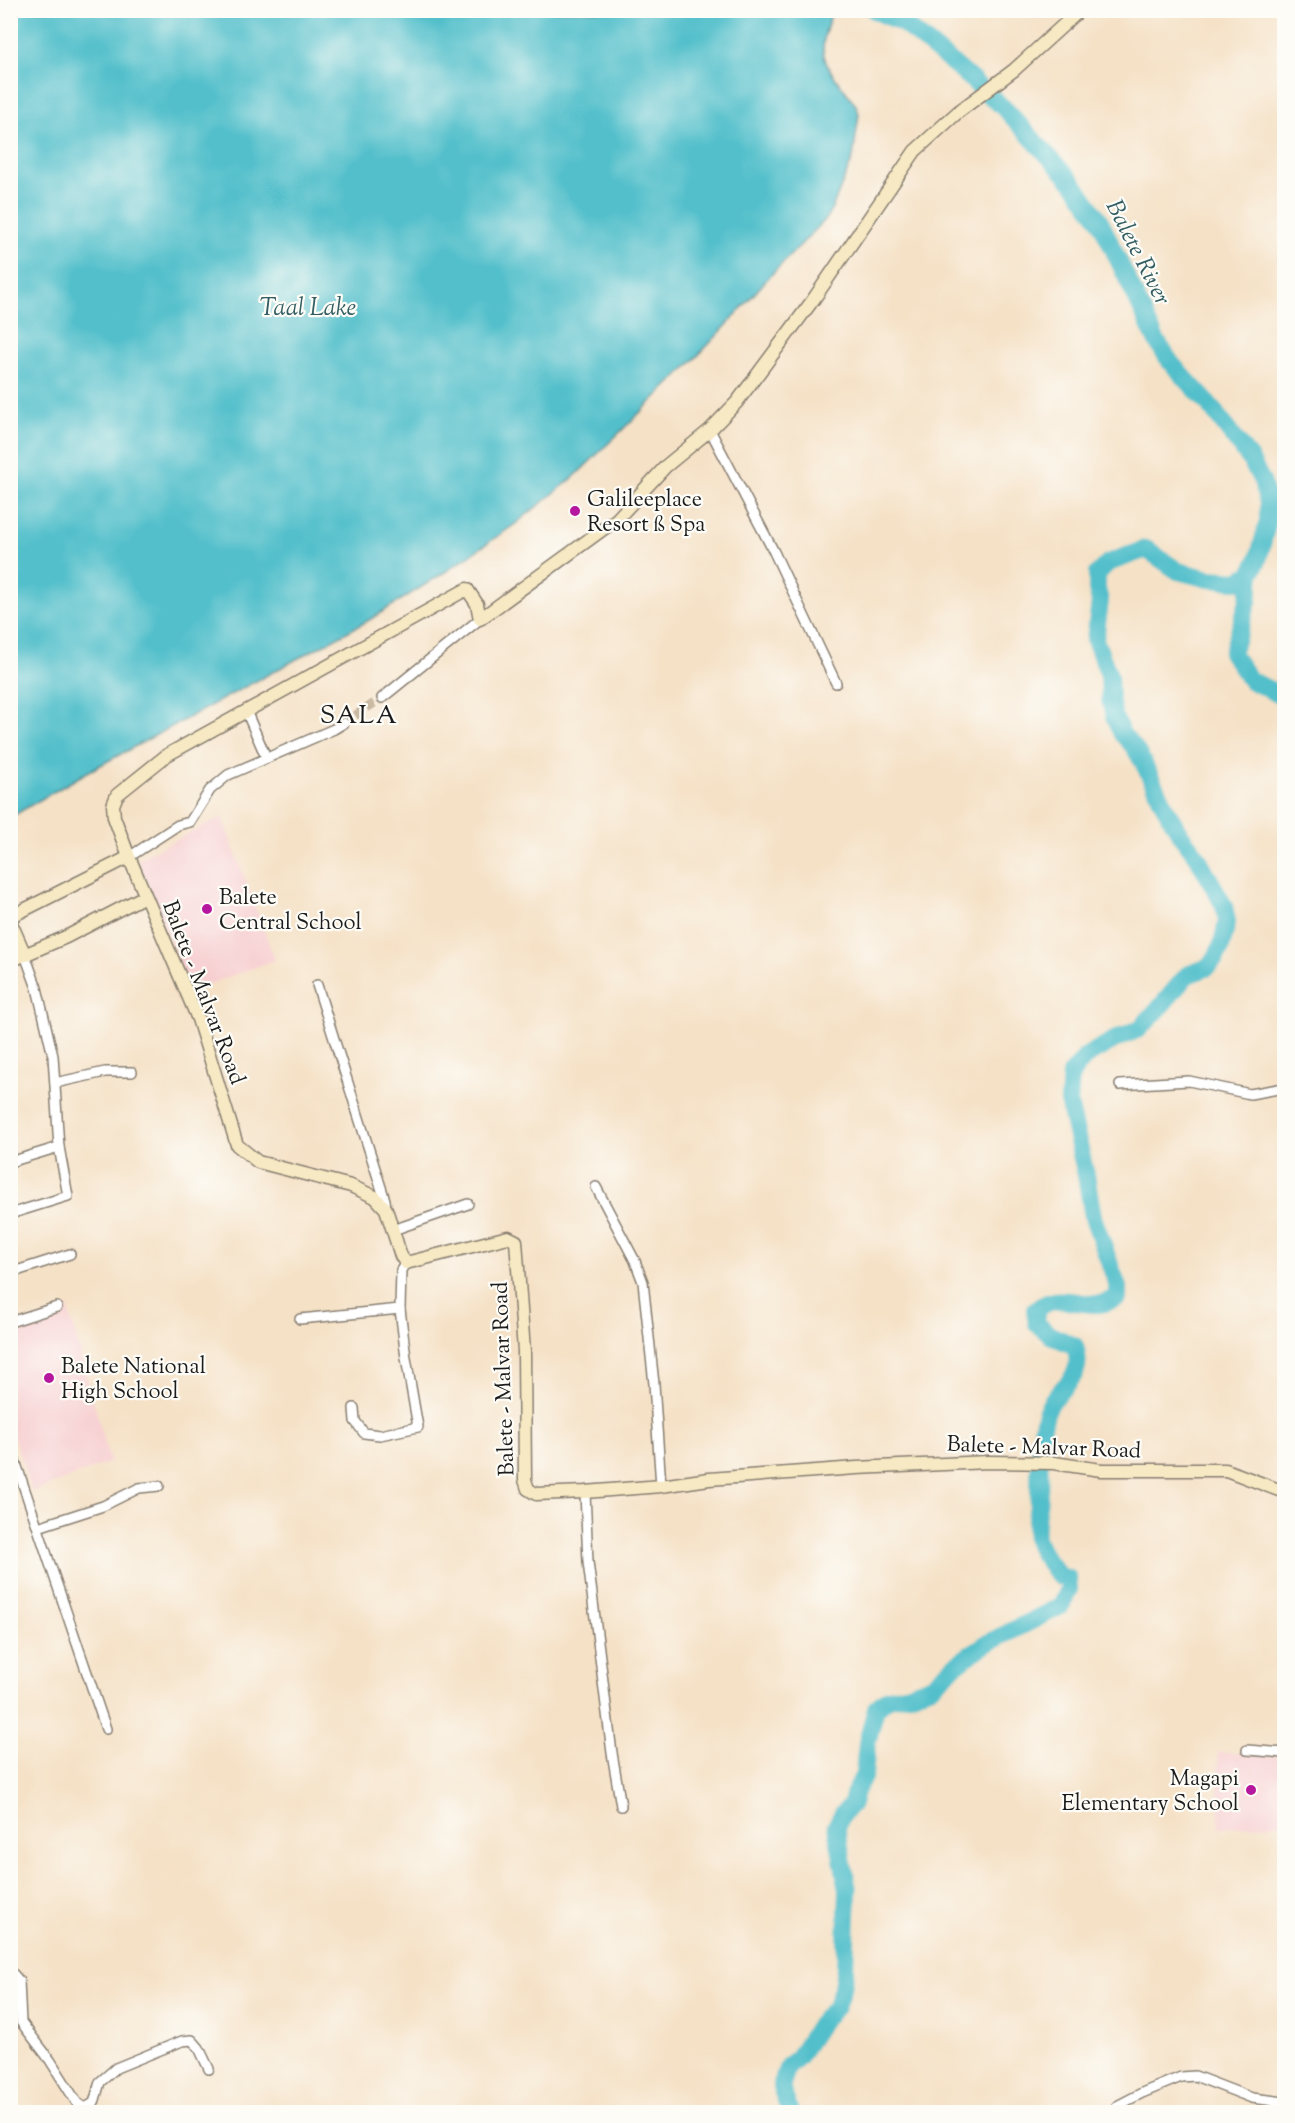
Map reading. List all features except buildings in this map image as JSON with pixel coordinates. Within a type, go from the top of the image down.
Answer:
[{"type":"main road","points":[[145,896],[114,817],[113,805],[117,795],[167,755],[467,589],[477,604],[480,619],[617,519],[666,466],[710,430],[737,402],[915,151],[958,112],[1014,70],[1080,10]]},
{"type":"main road","points":[[25,955],[10,919],[129,857]]},
{"type":"main road","name":"Balete - Malvar Road","points":[[10,961],[66,937],[145,896],[198,1019],[237,1145],[258,1162],[351,1186],[375,1197],[386,1209]]},
{"type":"main road","points":[[386,1209],[401,1256],[406,1263]]},
{"type":"main road","name":"Balete - Malvar Road","points":[[406,1263],[508,1237],[516,1241],[524,1352],[525,1480],[528,1490],[536,1494],[661,1486],[709,1479],[856,1468],[988,1462],[1054,1463],[1101,1470],[1226,1470],[1284,1492]]},
{"type":"street","points":[[710,430],[774,552],[836,683]]},
{"type":"street","points":[[382,698],[480,619]]},
{"type":"street","points":[[246,711],[266,758]]},
{"type":"street","points":[[129,857],[170,830],[190,822],[210,790],[228,775],[344,723]]},
{"type":"street","points":[[10,1215],[68,1196],[59,1146],[53,1056],[37,988],[25,955]]},
{"type":"street","points":[[317,985],[386,1209]]},
{"type":"street","points":[[55,1083],[115,1071],[132,1072]]},
{"type":"street","points":[[1120,1085],[1189,1081],[1251,1094],[1284,1088]]},
{"type":"street","points":[[10,1162],[59,1146]]},
{"type":"street","points":[[596,1187],[643,1282],[654,1384],[661,1486]]},
{"type":"street","points":[[393,1230],[468,1204]]},
{"type":"street","points":[[10,1273],[70,1254]]},
{"type":"street","points":[[354,1408],[355,1421],[364,1432],[380,1435],[418,1427],[400,1309],[401,1270],[406,1263]]},
{"type":"street","points":[[10,1323],[57,1307]]},
{"type":"street","points":[[300,1319],[400,1309]]},
{"type":"street","points":[[10,1446],[106,1729]]},
{"type":"street","points":[[38,1527],[103,1506],[139,1488],[159,1486]]},
{"type":"street","points":[[585,1492],[588,1562],[612,1753],[621,1806]]},
{"type":"street","points":[[1247,1750],[1284,1753]]},
{"type":"street","points":[[10,1974],[13,1974],[19,1981],[21,2022],[50,2060],[77,2103],[85,2108],[94,2103],[100,2082],[116,2068],[182,2042],[192,2040],[199,2048],[209,2069]]},
{"type":"street","points":[[1117,2106],[1181,2077],[1195,2076],[1252,2098],[1284,2102]]},
{"type":"shaded area","name":"Balete Central School","points":[[222,817],[275,960],[190,991],[138,859]]},
{"type":"shaded area","name":"Balete National High School","points":[[68,1308],[110,1462],[32,1492],[11,1429],[11,1328]]},
{"type":"shaded area","name":"Magapi Elementary School","points":[[1218,1752],[1284,1757],[1284,1823],[1219,1828]]},
{"type":"water","name":"Taal Lake","points":[[11,10],[833,11],[823,42],[824,54],[832,73],[857,107],[859,114],[853,158],[825,220],[768,278],[692,362],[573,478],[514,525],[371,619],[84,774],[11,817]]},
{"type":"waterway","name":"Balete River","points":[[874,10],[905,25],[957,67],[1006,110],[1075,185],[1099,219],[1156,340],[1171,363],[1208,403],[1250,459],[1262,481],[1268,503],[1268,521],[1258,560],[1251,574],[1248,601],[1232,654],[1250,680],[1284,697]]},
{"type":"waterway","points":[[790,2112],[781,2087],[788,2066],[798,2057],[823,2019],[836,2007],[842,1988],[848,1890],[836,1826],[843,1813],[852,1804],[855,1791],[864,1775],[867,1743],[876,1708],[888,1698],[910,1694],[933,1685],[955,1665],[986,1644],[1061,1606],[1069,1589],[1068,1578],[1060,1577],[1043,1554],[1036,1538],[1035,1528],[1043,1423],[1050,1404],[1073,1376],[1078,1358],[1075,1346],[1050,1335],[1037,1324],[1035,1310],[1059,1300],[1100,1304],[1118,1298],[1118,1287],[1093,1217],[1086,1175],[1069,1103],[1071,1074],[1086,1056],[1139,1029],[1187,975],[1206,968],[1215,959],[1221,947],[1227,922],[1224,906],[1197,856],[1180,834],[1143,762],[1134,747],[1122,734],[1114,717],[1110,699],[1109,675],[1095,640],[1100,601],[1097,574],[1108,563],[1146,549],[1178,571],[1209,579],[1237,581],[1251,574]]},
{"type":"tunnel","points":[[344,723],[382,698]]},
{"type":"place","name":"Galileeplace Resort ß Spa","points":[[575,511]]},
{"type":"place","name":"Balete Central School","points":[[207,909]]},
{"type":"place","name":"Balete National High School","points":[[49,1378]]},
{"type":"place","name":"Magapi Elementary School","points":[[1251,1790]]},
{"type":"district","name":"SALA","points":[[359,714]]}]
